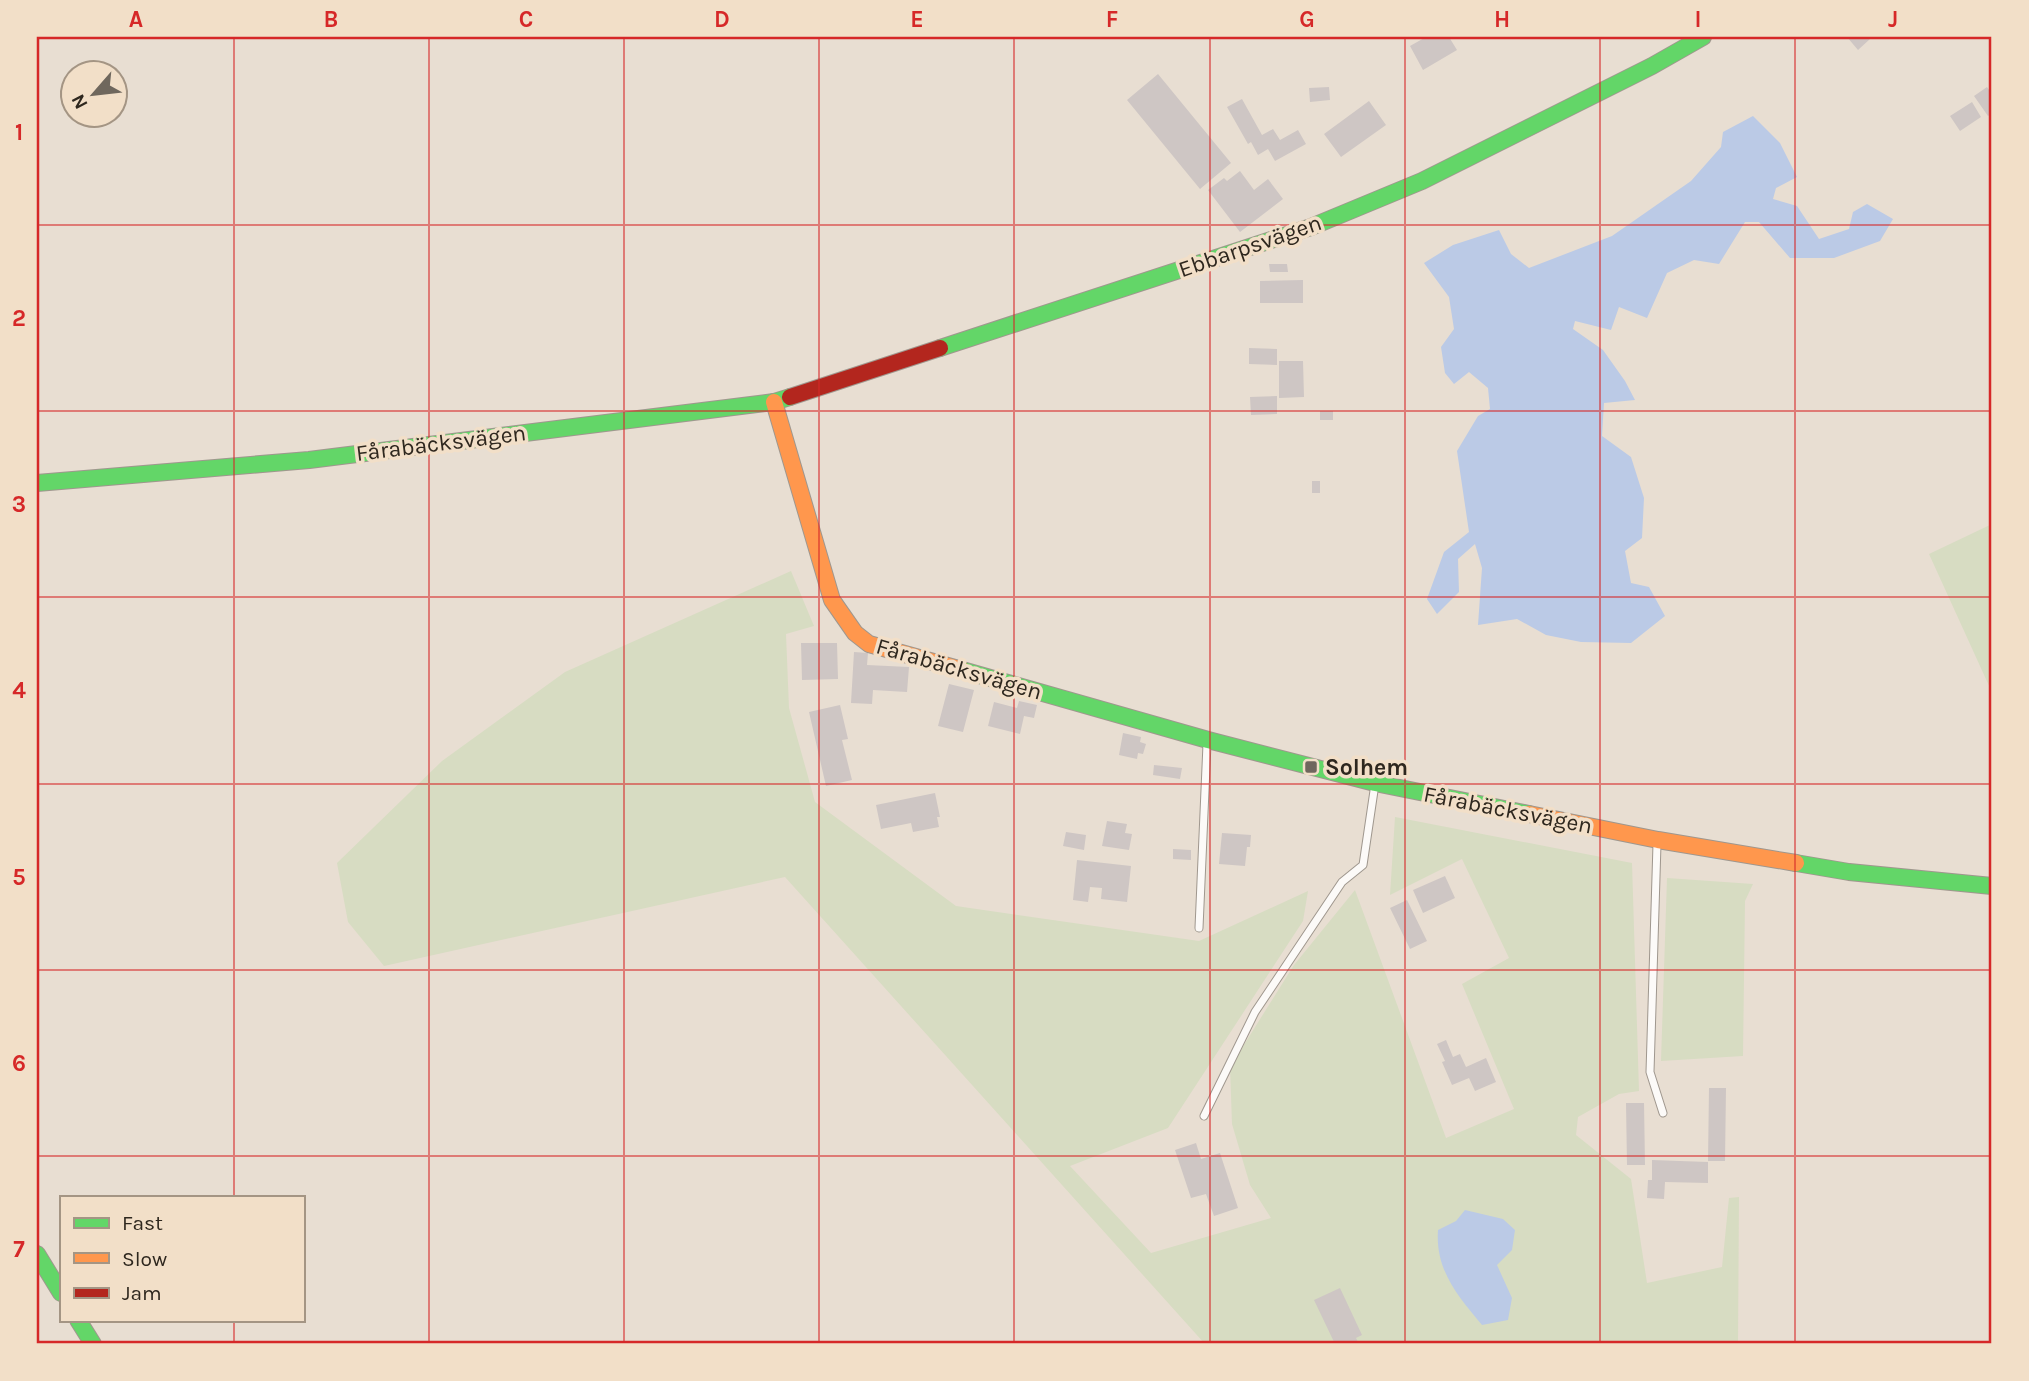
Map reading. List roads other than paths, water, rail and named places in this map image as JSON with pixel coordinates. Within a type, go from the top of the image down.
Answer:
[{"type":"street","name":"Ebbarpsvägen","points":[[774,402],[1311,227],[1422,181],[1652,66],[1703,37]]},
{"type":"street","name":"Fårabäcksvägen","points":[[37,483],[309,460],[774,402],[832,600],[855,633],[869,644],[1208,740],[1375,783],[1658,840],[1849,872],[1992,886]]},
{"type":"street","points":[[37,1254],[60,1291]]},
{"type":"street","points":[[79,1322],[93,1344]]},
{"type":"lane","points":[[1199,928],[1208,740]]},
{"type":"lane","points":[[1204,1116],[1255,1012],[1342,882],[1363,865],[1375,783]]},
{"type":"lane","points":[[1658,840],[1650,1073],[1663,1114]]},
{"type":"water","points":[[1753,116],[1780,143],[1797,177],[1776,188],[1773,199],[1797,206],[1819,239],[1849,229],[1853,212],[1867,204],[1893,219],[1880,241],[1834,258],[1790,258],[1759,222],[1745,222],[1719,264],[1694,260],[1667,273],[1647,318],[1619,307],[1611,330],[1575,321],[1573,329],[1603,350],[1635,400],[1604,403],[1602,436],[1631,457],[1644,498],[1642,538],[1625,551],[1631,583],[1649,587],[1665,616],[1631,643],[1581,642],[1546,635],[1517,619],[1478,625],[1482,568],[1475,544],[1458,559],[1459,592],[1437,614],[1427,599],[1444,552],[1469,532],[1457,451],[1478,416],[1490,409],[1488,388],[1469,372],[1454,384],[1445,373],[1441,347],[1454,329],[1449,297],[1424,263],[1453,245],[1499,230],[1511,254],[1529,268],[1612,236],[1691,181],[1721,147],[1723,132]]},
{"type":"water","points":[[1465,1210],[1503,1219],[1515,1230],[1512,1250],[1497,1265],[1512,1298],[1508,1320],[1482,1325],[1457,1293],[1444,1270],[1440,1258],[1438,1230],[1456,1221]]},
{"type":"place","name":"Solhem","points":[[1311,767]]}]
